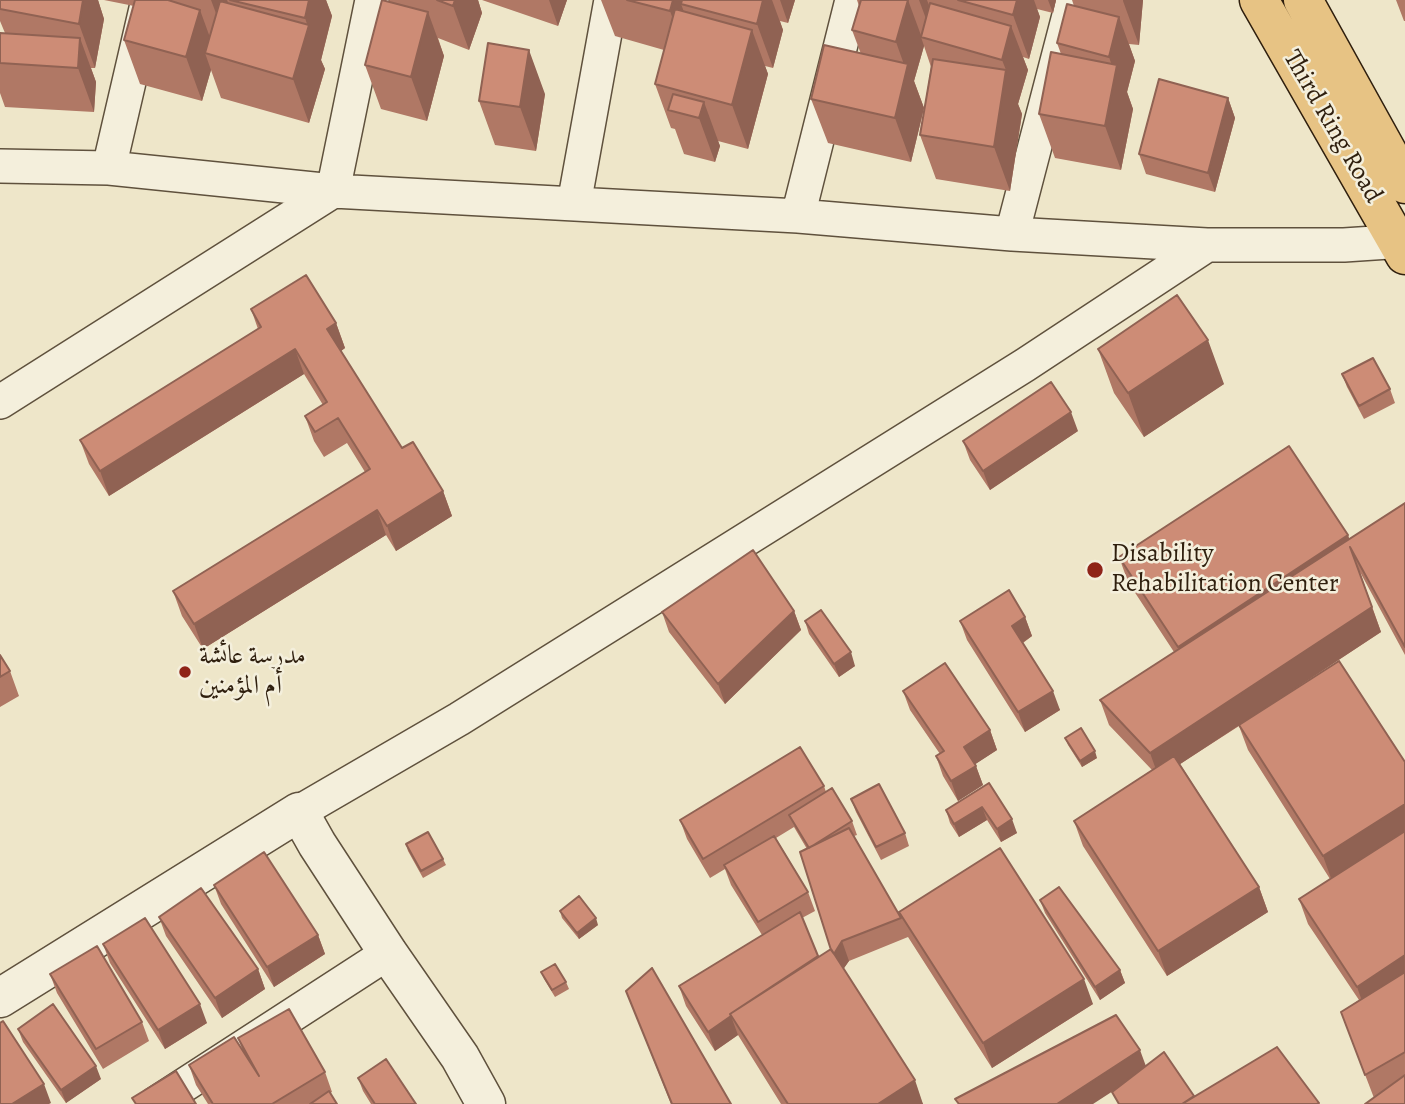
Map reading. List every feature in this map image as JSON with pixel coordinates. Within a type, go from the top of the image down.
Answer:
[{"type":"highway","name":"Third Ring Road","points":[[1259,0],[1403,246]]},
{"type":"highway","name":"Third Ring Road","points":[[1303,0],[1405,184]]},
{"type":"street","points":[[109,168],[148,0]]},
{"type":"street","points":[[0,402],[333,191],[372,0]]},
{"type":"street","points":[[574,204],[611,0]]},
{"type":"street","points":[[798,216],[852,0]]},
{"type":"street","points":[[1012,234],[1073,0]]},
{"type":"street","points":[[0,166],[109,168],[333,191],[798,216],[1012,234],[1207,245],[1403,246]]},
{"type":"street","points":[[0,998],[299,812],[459,719],[1001,380],[1207,245]]},
{"type":"street","points":[[299,812],[388,953],[460,1057],[486,1104]]},
{"type":"street","points":[[155,1104],[388,953]]},
{"type":"building","points":[[0,0],[83,0],[79,24],[0,9]]},
{"type":"building","points":[[135,0],[168,0],[200,10],[186,57],[124,40]]},
{"type":"building","points":[[230,0],[309,0],[305,18]]},
{"type":"building","points":[[382,0],[428,12],[411,77],[365,65]]},
{"type":"building","points":[[437,0],[455,0],[453,6]]},
{"type":"building","points":[[627,0],[673,0],[670,11]]},
{"type":"building","points":[[682,0],[763,0],[757,24],[681,4]]},
{"type":"building","points":[[861,0],[908,0],[896,42],[852,30]]},
{"type":"building","points":[[958,0],[1017,0],[1013,15]]},
{"type":"building","points":[[220,1],[309,25],[293,79],[205,53]]},
{"type":"building","points":[[930,3],[1011,26],[1002,60],[921,37]]},
{"type":"building","points":[[1067,4],[1119,17],[1109,57],[1057,43]]},
{"type":"building","points":[[675,9],[752,30],[732,105],[655,84]]},
{"type":"building","points":[[0,33],[80,38],[78,68],[0,63]]},
{"type":"building","points":[[488,43],[529,50],[520,107],[479,101]]},
{"type":"building","points":[[824,45],[908,64],[895,118],[811,99]]},
{"type":"building","points":[[1051,52],[1117,65],[1105,126],[1039,114]]},
{"type":"building","points":[[933,59],[1006,70],[994,147],[920,135]]},
{"type":"building","points":[[1159,79],[1228,98],[1208,173],[1139,154]]},
{"type":"building","points":[[673,94],[704,102],[699,118],[668,110]]},
{"type":"building","points":[[306,275],[336,323],[327,329],[402,448],[413,442],[443,491],[387,526],[377,510],[194,624],[173,591],[370,469],[338,418],[315,432],[305,416],[327,402],[295,349],[100,471],[80,440],[261,327],[251,309]]},
{"type":"building","points":[[1177,295],[1208,340],[1128,393],[1098,349]]},
{"type":"building","points":[[1373,358],[1390,389],[1359,406],[1342,374]]},
{"type":"building","points":[[1051,382],[1071,412],[983,471],[963,441]]},
{"type":"building","points":[[1289,446],[1348,535],[1178,647],[1119,557]]},
{"type":"building","points":[[1405,503],[1405,647],[1350,547],[1372,607],[1150,753],[1100,700]]},
{"type":"building","points":[[753,550],[794,611],[718,684],[662,612]]},
{"type":"building","points":[[1009,590],[1025,617],[1012,626],[1053,691],[1018,712],[960,621]]},
{"type":"building","points":[[821,610],[851,652],[834,664],[805,621]]},
{"type":"building","points":[[0,655],[10,671],[0,677]]},
{"type":"building","points":[[1339,661],[1405,762],[1405,804],[1323,856],[1239,725]]},
{"type":"building","points":[[945,663],[990,730],[964,747],[976,766],[951,781],[936,756],[944,751],[903,691]]},
{"type":"building","points":[[1081,728],[1095,751],[1080,761],[1065,738]]},
{"type":"building","points":[[800,747],[824,786],[703,859],[680,820]]},
{"type":"building","points":[[1174,756],[1259,887],[1158,951],[1074,821]]},
{"type":"building","points":[[989,783],[1012,819],[997,829],[982,807],[954,824],[946,810]]},
{"type":"building","points":[[879,784],[905,833],[876,847],[851,799]]},
{"type":"building","points":[[832,788],[852,821],[809,848],[789,815]]},
{"type":"building","points":[[849,828],[901,918],[842,941],[834,954],[800,852]]},
{"type":"building","points":[[1405,831],[1405,955],[1357,987],[1299,899]]},
{"type":"building","points":[[428,832],[443,859],[421,871],[406,844]]},
{"type":"building","points":[[774,836],[808,892],[758,922],[724,865]]},
{"type":"building","points":[[1000,848],[1084,979],[983,1043],[899,912]]},
{"type":"building","points":[[264,852],[318,935],[267,967],[214,885]]},
{"type":"building","points":[[1059,887],[1120,970],[1095,987],[1040,900]]},
{"type":"building","points":[[201,888],[258,969],[215,998],[159,917]]},
{"type":"building","points":[[579,896],[596,918],[577,933],[560,911]]},
{"type":"building","points":[[800,912],[818,956],[730,1014],[731,1016],[708,1032],[679,986]]},
{"type":"building","points":[[145,918],[200,1004],[158,1030],[103,944]]},
{"type":"building","points":[[97,946],[142,1022],[96,1049],[50,974]]},
{"type":"building","points":[[831,949],[915,1080],[878,1104],[788,1104],[730,1014]]},
{"type":"building","points":[[555,964],[566,982],[552,990],[541,972]]},
{"type":"building","points":[[652,968],[731,1104],[672,1104],[626,991]]},
{"type":"building","points":[[1405,972],[1405,1052],[1365,1075],[1341,1012]]},
{"type":"building","points":[[53,1004],[96,1066],[61,1090],[18,1029]]},
{"type":"building","points":[[289,1009],[325,1072],[272,1104],[213,1104],[189,1065],[234,1037],[259,1076],[238,1038]]},
{"type":"building","points":[[1116,1015],[1140,1050],[1057,1104],[959,1104],[955,1099]]},
{"type":"building","points":[[3,1021],[44,1084],[12,1104],[0,1104],[0,1023]]},
{"type":"building","points":[[1277,1047],[1319,1103],[1182,1104]]},
{"type":"building","points":[[1164,1052],[1194,1096],[1182,1104],[1119,1104],[1112,1092]]},
{"type":"building","points":[[386,1059],[416,1104],[375,1104],[358,1078]]},
{"type":"building","points":[[176,1071],[196,1104],[136,1104],[132,1098]]},
{"type":"building","points":[[1405,1075],[1405,1104],[1365,1104]]},
{"type":"building","points":[[329,1091],[337,1104],[310,1104]]},
{"type":"place","name":"Disability Rehabilitation Center","points":[[1095,570]]},
{"type":"place","name":"مدرسة عائشة أم المؤمنين","points":[[185,672]]}]
